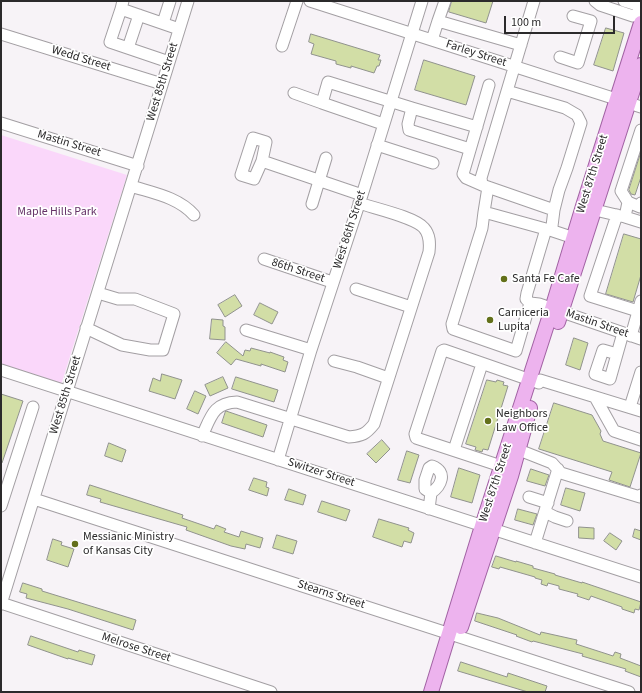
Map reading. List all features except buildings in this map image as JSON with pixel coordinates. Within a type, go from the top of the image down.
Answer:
[{"type":"main road","name":"West 87th Street","points":[[440,692],[454,635],[488,528],[518,450],[536,381],[557,311],[574,238],[629,103],[641,16]]},
{"type":"main road","name":"West 87th Street","points":[[557,311],[595,210],[641,65]]},
{"type":"main road","name":"West 87th Street","points":[[488,528],[502,466],[536,381]]},
{"type":"main road","name":"West 87th Street","points":[[430,692],[454,635]]},
{"type":"street","points":[[163,24],[170,1]]},
{"type":"street","name":"West 85th Street","points":[[1,603],[188,1]]},
{"type":"street","points":[[282,46],[297,1]]},
{"type":"street","name":"West 86th Street","points":[[278,460],[332,282],[360,199],[422,1]]},
{"type":"street","points":[[432,40],[444,1]]},
{"type":"street","points":[[507,91],[566,108],[577,115],[581,123],[559,190],[552,226],[527,293],[526,299],[530,303],[516,351],[454,329],[452,324],[482,228],[485,186],[481,178],[514,67],[534,1]]},
{"type":"street","points":[[596,1],[600,5],[633,16],[641,16],[637,5],[624,1]]},
{"type":"street","name":"Farley Street","points":[[313,2],[629,103]]},
{"type":"street","points":[[169,62],[110,42],[122,5],[139,15],[179,29]]},
{"type":"street","points":[[128,48],[139,15]]},
{"type":"street","points":[[560,57],[578,63],[591,21],[573,16]]},
{"type":"street","points":[[438,21],[521,44]]},
{"type":"street","name":"Wedd Street","points":[[1,34],[162,84]]},
{"type":"street","points":[[322,103],[328,82],[390,102],[477,127]]},
{"type":"street","points":[[489,85],[463,174],[466,178],[485,186],[554,210]]},
{"type":"street","points":[[294,93],[384,124]]},
{"type":"street","points":[[412,108],[408,124],[409,130],[470,149]]},
{"type":"street","name":"Mastin Street","points":[[1,123],[138,166]]},
{"type":"street","points":[[641,130],[621,191],[628,202],[641,206]]},
{"type":"street","points":[[377,145],[433,163]]},
{"type":"street","points":[[312,204],[326,158]]},
{"type":"street","points":[[202,436],[214,410],[229,402],[237,402],[349,437],[360,436],[368,432],[374,424],[429,252],[429,235],[424,227],[415,221],[360,199],[319,180],[262,161]]},
{"type":"street","points":[[131,186],[178,201],[194,214]]},
{"type":"street","points":[[617,354],[632,336],[640,308],[590,296],[621,216],[628,202]]},
{"type":"street","points":[[595,210],[641,222]]},
{"type":"street","points":[[484,212],[574,238]]},
{"type":"street","name":"86th Street","points":[[264,259],[332,282]]},
{"type":"street","points":[[356,289],[411,307]]},
{"type":"street","points":[[86,328],[122,344],[150,350],[164,350],[174,314],[135,299],[118,299],[98,293]]},
{"type":"street","name":"Mastin Street","points":[[530,303],[539,304],[632,336]]},
{"type":"street","points":[[246,330],[311,350]]},
{"type":"street","points":[[502,466],[416,438],[415,434],[442,351],[444,350],[536,381],[641,411]]},
{"type":"street","points":[[334,362],[388,378]]},
{"type":"street","points":[[454,450],[482,364]]},
{"type":"street","name":"Switzer Street","points":[[1,370],[641,577]]},
{"type":"street","points":[[630,408],[641,372]]},
{"type":"street","points":[[595,397],[614,431],[641,440]]},
{"type":"street","points":[[1,506],[33,407]]},
{"type":"street","points":[[518,450],[552,462],[561,473],[640,497],[641,495]]},
{"type":"street","points":[[535,543],[558,469]]},
{"type":"street","points":[[429,508],[431,494]]},
{"type":"street","points":[[529,497],[546,507],[555,518],[566,521]]},
{"type":"street","name":"Stearns Street","points":[[34,499],[629,692]]},
{"type":"street","name":"Melrose Street","points":[[1,603],[271,692]]},
{"type":"green space","name":"Maple Hills Park","points":[[1,135],[127,175],[61,385],[1,366]]},
{"type":"place","name":"Santa Fe Cafe","points":[[504,279]]},
{"type":"place","name":"Carniceria Lupita","points":[[490,320]]},
{"type":"place","name":"Neighbors Law Office","points":[[488,421]]},
{"type":"place","name":"Messianic Ministry of Kansas City","points":[[75,544]]}]
